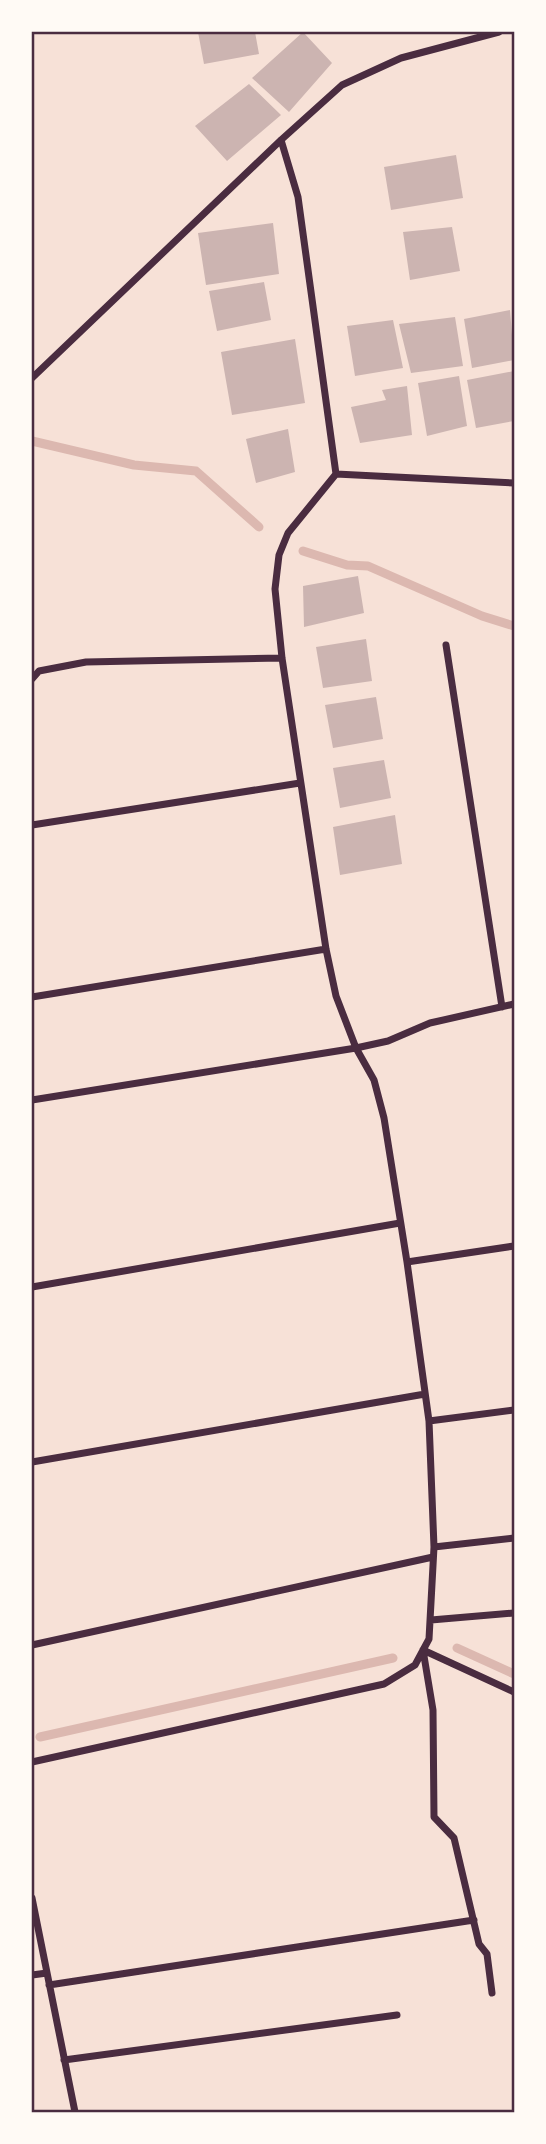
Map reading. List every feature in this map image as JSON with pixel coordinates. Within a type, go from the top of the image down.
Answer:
[{"type":"street","points":[[32,378],[281,139],[342,85],[401,58],[499,32]]},
{"type":"street","points":[[32,1762],[384,1684],[415,1665],[429,1639],[434,1546],[429,1421],[407,1262],[384,1118],[373,1080],[356,1048],[336,996],[326,949],[282,658],[275,589],[279,555],[288,533],[336,474],[298,197],[281,139]]},
{"type":"street","points":[[336,474],[514,483]]},
{"type":"street","points":[[446,645],[502,1007]]},
{"type":"street","points":[[32,679],[39,671],[86,662],[282,658]]},
{"type":"street","points":[[32,825],[300,783]]},
{"type":"street","points":[[32,997],[326,949]]},
{"type":"street","points":[[32,1100],[356,1048],[388,1041],[430,1023],[514,1004]]},
{"type":"street","points":[[32,1287],[400,1223]]},
{"type":"street","points":[[407,1262],[514,1246]]},
{"type":"street","points":[[32,1462],[425,1394]]},
{"type":"street","points":[[429,1421],[514,1410]]},
{"type":"street","points":[[434,1546],[514,1538]]},
{"type":"street","points":[[32,1645],[433,1556]]},
{"type":"street","points":[[431,1620],[514,1613]]},
{"type":"street","points":[[423,1650],[514,1692]]},
{"type":"street","points":[[423,1650],[433,1710],[434,1817],[454,1838],[479,1944],[487,1954],[492,1993]]},
{"type":"street","points":[[32,1898],[75,2112]]},
{"type":"street","points":[[49,1986],[474,1920]]},
{"type":"street","points":[[32,1975],[47,1973]]},
{"type":"street","points":[[64,2060],[397,2015]]},
{"type":"building","points":[[198,32],[255,32],[259,54],[204,64]]},
{"type":"building","points":[[303,32],[332,63],[289,112],[252,78]]},
{"type":"building","points":[[249,84],[281,115],[227,161],[195,126]]},
{"type":"building","points":[[456,155],[463,198],[391,210],[384,167]]},
{"type":"building","points":[[273,223],[279,274],[206,285],[198,233]]},
{"type":"building","points":[[452,227],[460,271],[410,280],[403,232]]},
{"type":"building","points":[[264,282],[271,320],[217,331],[209,291]]},
{"type":"building","points":[[510,310],[514,360],[472,368],[464,319]]},
{"type":"building","points":[[455,317],[463,366],[411,373],[399,324]]},
{"type":"building","points":[[393,320],[403,368],[355,376],[347,326]]},
{"type":"building","points":[[295,339],[305,403],[232,415],[221,352]]},
{"type":"building","points":[[514,371],[514,421],[476,428],[467,380]]},
{"type":"building","points":[[459,376],[467,426],[427,436],[418,383]]},
{"type":"building","points":[[407,386],[412,435],[360,443],[351,407],[386,400],[382,390]]},
{"type":"building","points":[[288,429],[295,472],[256,483],[246,439]]},
{"type":"building","points":[[358,576],[364,613],[304,627],[303,586]]},
{"type":"building","points":[[366,639],[372,681],[323,688],[316,647]]},
{"type":"building","points":[[376,697],[383,739],[333,748],[325,705]]},
{"type":"building","points":[[384,760],[391,798],[340,808],[333,768]]},
{"type":"building","points":[[395,815],[402,864],[340,875],[333,827]]},
{"type":"waterway","points":[[32,441],[134,465],[196,471],[259,527]]},
{"type":"waterway","points":[[303,551],[347,565],[368,566],[482,616],[514,626]]},
{"type":"waterway","points":[[457,1648],[514,1674]]},
{"type":"waterway","points":[[40,1737],[393,1658]]}]
